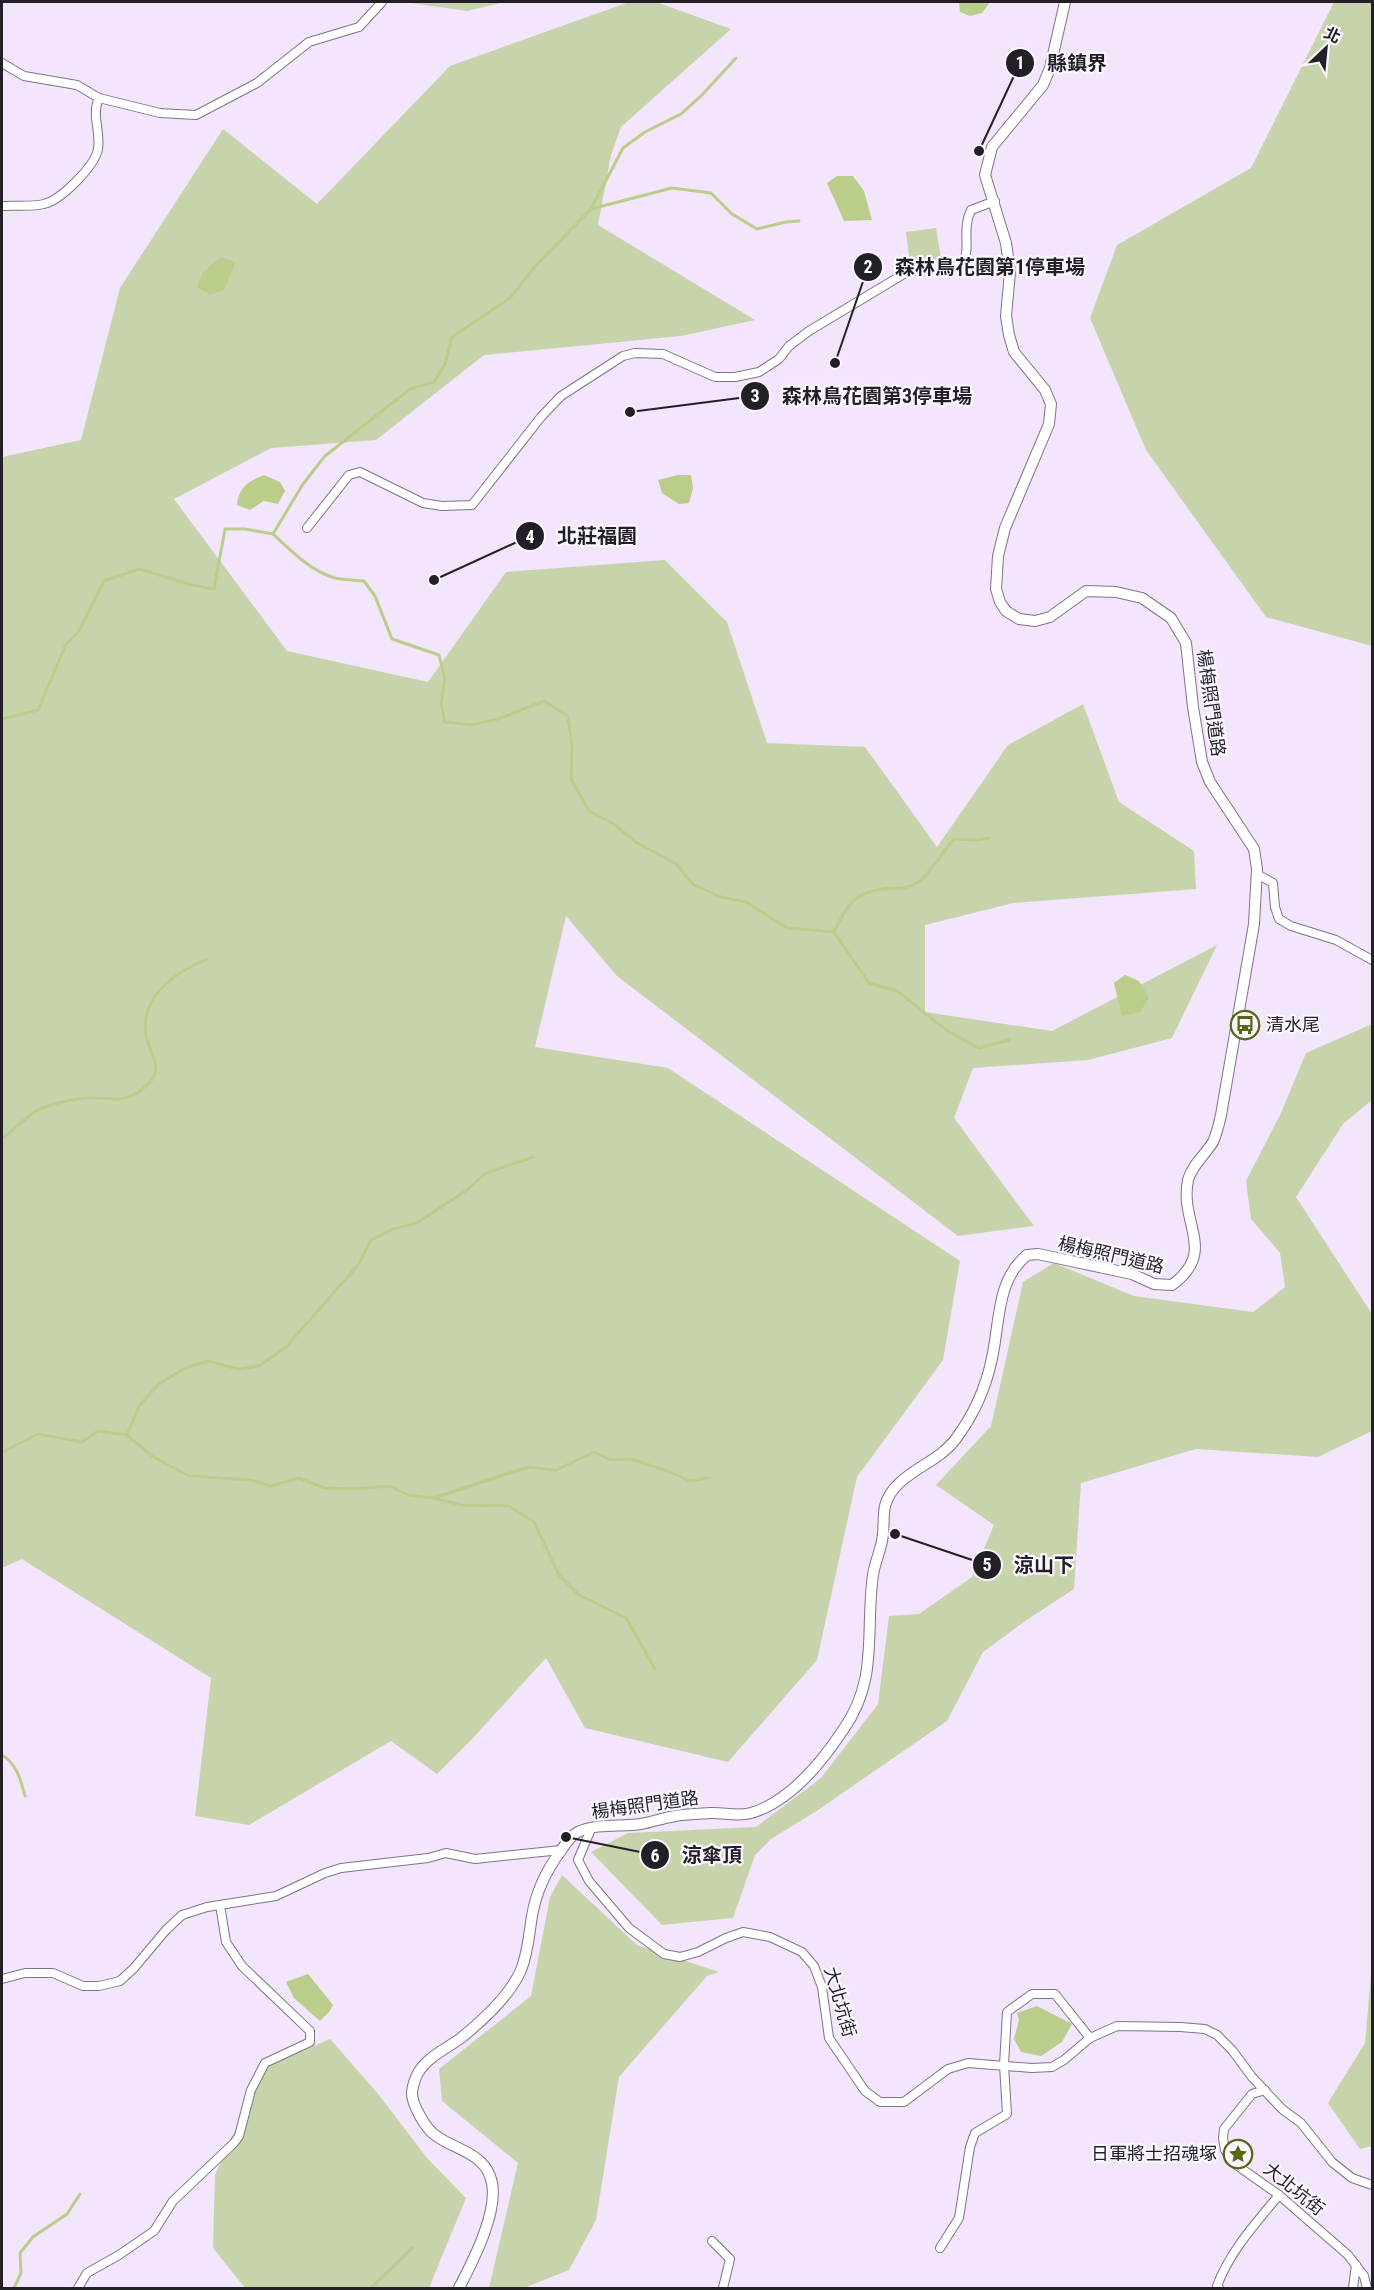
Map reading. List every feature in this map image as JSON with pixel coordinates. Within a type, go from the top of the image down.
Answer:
[{"type":"street","points":[[2,63],[24,76],[77,85],[99,98],[160,113],[196,115],[257,83],[309,42],[359,27],[382,2]]},
{"type":"street","name":"楊梅照門道路","points":[[459,2289],[486,2230],[493,2191],[490,2174],[472,2154],[432,2134],[412,2094],[417,2075],[426,2062],[463,2036],[493,2008],[513,1985],[528,1948],[536,1897],[546,1874],[561,1850],[576,1832],[591,1829],[620,1824],[638,1825],[677,1815],[750,1814],[767,1806],[803,1782],[844,1729],[861,1700],[868,1660],[873,1576],[883,1539],[885,1508],[893,1490],[905,1479],[947,1451],[967,1424],[978,1403],[992,1359],[1004,1290],[1012,1272],[1027,1255],[1038,1254],[1132,1274],[1154,1284],[1172,1286],[1191,1268],[1196,1251],[1188,1209],[1189,1179],[1191,1171],[1212,1143],[1221,1115],[1254,924],[1257,874],[1254,849],[1210,782],[1202,762],[1186,643],[1171,618],[1142,598],[1116,592],[1086,591],[1050,617],[1035,621],[1019,619],[1006,611],[996,589],[998,556],[1005,528],[1049,424],[1051,404],[1045,390],[1014,352],[1008,335],[1006,316],[1010,272],[1006,243],[995,201],[985,175],[992,147],[1043,85],[1052,62],[1065,2]]},
{"type":"street","points":[[2,206],[45,204],[74,184],[93,164],[99,148],[94,108],[99,98]]},
{"type":"street","points":[[307,528],[349,475],[360,472],[423,503],[442,506],[472,505],[541,417],[561,396],[623,356],[635,353],[663,354],[715,377],[735,377],[759,372],[779,359],[789,346],[809,331],[907,273],[928,268],[962,266],[967,257],[966,222],[971,210],[995,201]]},
{"type":"street","points":[[1257,874],[1273,883],[1275,907],[1279,919],[1291,927],[1336,940],[1372,960]]},
{"type":"street","name":"大北坑街","points":[[591,1829],[578,1860],[589,1881],[629,1928],[664,1954],[680,1957],[698,1952],[743,1932],[770,1937],[802,1952],[814,1966],[822,1987],[829,2038],[865,2091],[880,2102],[904,2102],[948,2069],[969,2063],[1052,2067],[1090,2038],[1117,2026],[1180,2026],[1205,2029],[1217,2036],[1232,2050],[1282,2109],[1301,2123],[1332,2162],[1352,2178],[1372,2185]]},
{"type":"street","points":[[2,1979],[39,1972],[53,1973],[83,1986],[99,1986],[120,1981],[182,1915],[207,1907],[276,1896],[341,1868],[428,1858],[446,1853],[476,1859],[561,1850]]},
{"type":"street","points":[[78,2289],[87,2273],[154,2231],[173,2201],[234,2143],[239,2136],[251,2090],[266,2064],[310,2042],[310,2031],[242,1966],[226,1942],[220,1905]]},
{"type":"street","points":[[940,2248],[959,2218],[970,2147],[975,2133],[1007,2114],[1004,2065],[1007,2012],[1032,1994],[1055,1994],[1090,2038]]},
{"type":"street","name":"大北坑街","points":[[1265,2090],[1252,2094],[1224,2129],[1222,2138],[1225,2150],[1235,2164],[1279,2195],[1348,2255],[1364,2276],[1367,2289]]},
{"type":"street","points":[[1219,2289],[1225,2266],[1247,2234],[1279,2195]]},
{"type":"street","points":[[712,2241],[730,2259],[723,2289]]},
{"type":"street","points":[[1353,2289],[1356,2265]]},
{"type":"shaded area","points":[[403,2],[505,2],[467,11]]},
{"type":"shaded area","points":[[629,2],[656,2],[731,29],[621,127],[611,155],[598,225],[755,320],[681,336],[484,355],[376,440],[271,448],[174,499],[287,651],[428,682],[506,572],[665,560],[727,622],[767,743],[865,747],[937,847],[1008,745],[1083,704],[1119,802],[1194,851],[1196,889],[1013,903],[925,925],[925,1012],[1052,1031],[1217,945],[1172,1038],[1088,1060],[973,1068],[954,1118],[1034,1226],[958,1236],[617,976],[566,916],[535,1047],[668,1068],[960,1261],[943,1360],[857,1477],[817,1660],[728,1762],[585,1728],[546,1658],[437,1774],[391,1741],[249,1825],[195,1816],[211,1678],[22,1559],[2,1568],[2,457],[81,440],[120,288],[223,129],[317,204],[450,66]]},
{"type":"shaded area","points":[[959,2],[990,2],[982,13],[970,16],[960,12]]},
{"type":"shaded area","points":[[1334,2],[1372,2],[1372,646],[1266,617],[1146,450],[1090,318],[1117,245],[1251,168]]},
{"type":"shaded area","points":[[837,176],[853,176],[864,191],[872,220],[844,221],[827,183]]},
{"type":"shaded area","points":[[936,228],[941,259],[910,263],[906,232]]},
{"type":"shaded area","points":[[221,257],[236,262],[224,290],[210,295],[197,287],[203,272]]},
{"type":"shaded area","points":[[264,475],[280,482],[285,491],[278,504],[264,501],[250,510],[237,505],[242,489]]},
{"type":"shaded area","points":[[678,475],[691,475],[693,488],[689,503],[679,504],[662,493],[658,480]]},
{"type":"shaded area","points":[[1125,975],[1139,981],[1149,998],[1140,1012],[1122,1016],[1114,983]]},
{"type":"shaded area","points":[[1372,1024],[1372,1100],[1343,1124],[1296,1197],[1372,1314],[1372,1431],[1318,1457],[1196,1449],[1081,1483],[1074,1589],[983,1652],[947,1721],[818,1810],[771,1839],[755,1855],[733,1918],[662,1925],[591,1852],[628,1833],[756,1827],[821,1778],[878,1704],[889,1616],[919,1614],[972,1577],[994,1525],[936,1485],[991,1426],[1023,1282],[1054,1263],[1134,1296],[1253,1312],[1285,1287],[1280,1253],[1251,1219],[1246,1181],[1281,1113],[1306,1053]]},
{"type":"shaded area","points":[[562,1875],[637,1945],[719,1972],[707,1976],[619,2077],[596,2220],[569,2270],[524,2288],[489,2288],[518,2163],[442,2101],[439,2069],[531,1996],[550,1897]]},
{"type":"shaded area","points":[[1372,1964],[1372,2146],[1360,2149],[1328,2103],[1365,2043]]},
{"type":"shaded area","points":[[308,1974],[333,2005],[320,2021],[294,1998],[286,1982]]},
{"type":"shaded area","points":[[1037,2006],[1072,2024],[1062,2042],[1041,2056],[1021,2052],[1014,2039],[1019,2020],[1017,2013]]},
{"type":"shaded area","points":[[330,2039],[379,2095],[427,2158],[466,2198],[429,2288],[245,2288],[213,2248],[215,2175],[264,2067]]},
{"type":"waterway","points":[[591,209],[623,148],[645,132],[681,114],[736,58]]},
{"type":"waterway","points":[[2,719],[38,710],[66,644],[79,631],[104,581],[139,569],[192,585],[214,589],[225,529],[245,529],[273,534],[303,484],[325,456],[410,389],[434,382],[445,364],[452,337],[510,298],[537,264],[591,209],[672,188],[711,193],[732,214],[757,229],[799,221]]},
{"type":"waterway","points":[[273,534],[318,571],[335,578],[364,581],[375,596],[392,639],[439,655],[445,679],[441,703],[445,722],[471,725],[498,719],[544,701],[568,716],[572,747],[571,779],[589,811],[612,823],[636,842],[676,864],[694,885],[721,897],[746,902],[787,928],[834,932],[869,983],[897,991],[949,1032],[979,1048],[1009,1040]]},
{"type":"waterway","points":[[834,932],[842,916],[857,898],[873,891],[904,888],[918,882],[954,839],[989,838]]},
{"type":"waterway","points":[[2,1138],[37,1110],[77,1099],[123,1098],[141,1091],[150,1082],[156,1070],[146,1035],[148,1008],[162,987],[183,971],[207,959]]},
{"type":"waterway","points":[[127,1435],[139,1406],[158,1385],[183,1369],[208,1361],[238,1369],[259,1366],[286,1347],[359,1264],[370,1241],[393,1229],[417,1223],[467,1190],[486,1173],[534,1157]]},
{"type":"waterway","points":[[2,1452],[38,1434],[82,1442],[98,1431],[127,1435],[152,1456],[189,1476],[251,1480],[271,1486],[299,1478],[324,1488],[353,1489],[389,1486],[408,1495],[462,1505],[509,1506],[534,1522],[559,1575],[579,1595],[626,1618],[655,1669]]},
{"type":"waterway","points":[[434,1498],[528,1467],[556,1470],[594,1452],[611,1460],[631,1459],[690,1481],[707,1478]]},
{"type":"waterway","points":[[2,1755],[14,1767],[25,1796]]},
{"type":"waterway","points":[[14,2288],[21,2273],[20,2253],[33,2237],[67,2214],[80,2194]]},
{"type":"waterway","points":[[371,2288],[412,2248]]},
{"type":"place","name":"縣鎮界","points":[[979,151]]},
{"type":"place","name":"森林鳥花園第1停車場","points":[[835,363]]},
{"type":"place","name":"森林鳥花園第3停車場","points":[[630,412]]},
{"type":"place","name":"北莊福園","points":[[434,580]]},
{"type":"place","name":"清水尾","points":[[1245,1025]]},
{"type":"place","name":"涼山下","points":[[895,1534]]},
{"type":"place","name":"涼傘頂","points":[[566,1837]]},
{"type":"place","name":"日軍將士招魂塚","points":[[1238,2154]]}]
